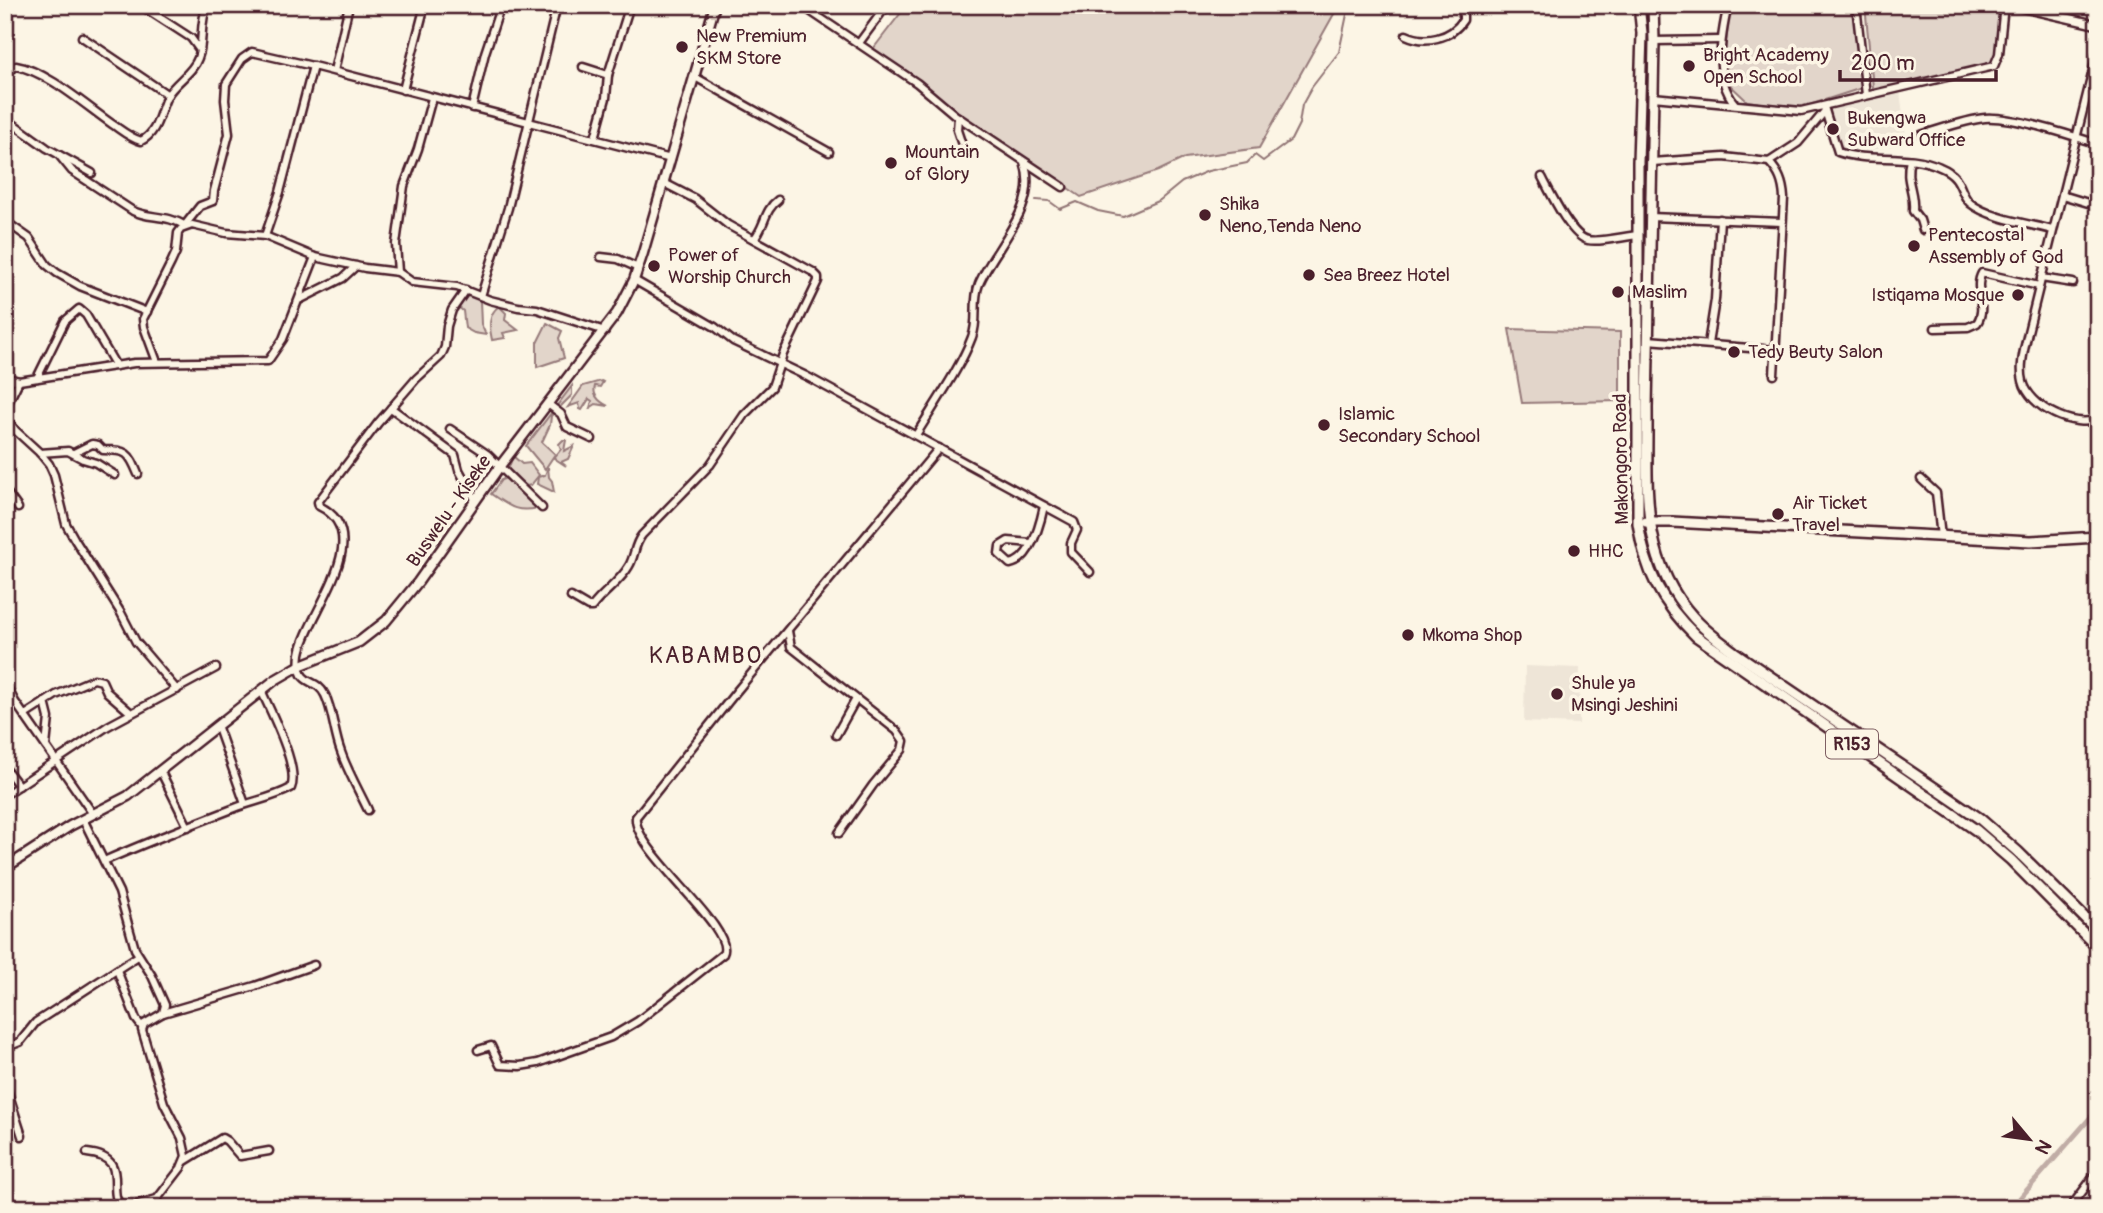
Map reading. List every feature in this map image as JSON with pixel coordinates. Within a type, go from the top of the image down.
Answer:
[{"type":"main road","name":"Buswelu - Kiseke","points":[[5,868],[83,819],[128,796],[261,690],[299,666],[359,642],[381,626],[413,588],[500,466],[605,331],[622,305],[638,268],[715,5]]},
{"type":"main road","name":"Makongoro Road","points":[[1639,5],[1642,33],[1638,523],[1653,581],[1672,611],[1696,636],[1976,830],[2011,860],[2098,948]]},
{"type":"main road","name":"Makongoro Road","points":[[1653,5],[1647,408],[1649,522],[1654,549],[1663,574],[1682,604],[1703,628],[1734,652],[1979,818],[2018,852],[2098,931]]},
{"type":"main road","points":[[1638,523],[2031,541],[2067,541],[2098,537]]},
{"type":"street","points":[[140,5],[191,38],[199,50]]},
{"type":"street","points":[[5,72],[16,66],[31,71],[141,141],[148,138],[154,130],[168,95],[196,62],[201,22],[207,5]]},
{"type":"street","points":[[334,71],[349,5]]},
{"type":"street","points":[[403,90],[425,5]]},
{"type":"street","points":[[472,108],[485,53],[501,5]]},
{"type":"street","points":[[481,296],[505,219],[557,5]]},
{"type":"street","points":[[595,138],[606,98],[608,75],[630,5]]},
{"type":"street","points":[[801,5],[917,83],[958,117],[1063,187]]},
{"type":"street","points":[[859,43],[887,5]]},
{"type":"street","points":[[1406,35],[1421,41],[1451,32],[1463,20],[1463,5]]},
{"type":"street","points":[[1728,5],[1720,40],[1725,86],[1735,104]]},
{"type":"street","points":[[1856,5],[1866,95]]},
{"type":"street","points":[[1653,97],[1795,111],[1824,109],[1866,95],[1993,66],[1998,62],[2004,5]]},
{"type":"street","points":[[2011,5],[2098,25]]},
{"type":"street","points":[[82,37],[168,95]]},
{"type":"street","points":[[1654,41],[1720,40]]},
{"type":"street","points":[[2098,50],[2022,358],[2024,386],[2034,398],[2062,417],[2080,423],[2098,419]]},
{"type":"street","points":[[157,362],[143,323],[176,252],[178,233],[200,206],[211,203],[214,199],[229,134],[224,90],[229,77],[247,54],[257,52],[334,71],[671,159]]},
{"type":"street","points":[[265,236],[280,192],[313,66]]},
{"type":"street","points":[[583,67],[608,75]]},
{"type":"street","points":[[695,77],[829,152]]},
{"type":"street","points":[[398,272],[396,244],[402,197],[432,98]]},
{"type":"street","points":[[1824,109],[1838,152],[1931,163],[1949,171],[1961,185],[1967,200],[1978,208],[2053,230]]},
{"type":"street","points":[[1769,162],[1805,136],[1824,109]]},
{"type":"street","points":[[958,117],[957,130],[961,142]]},
{"type":"street","points":[[5,118],[59,155],[92,173]]},
{"type":"street","points":[[1921,135],[1988,118],[2004,119],[2098,144]]},
{"type":"street","points":[[59,155],[72,171],[133,211],[144,215],[168,218],[185,226],[197,225],[226,233],[265,236],[315,257],[398,272],[412,282],[439,283],[503,303],[532,307],[572,318],[605,331]]},
{"type":"street","points":[[1652,162],[1724,157],[1769,162],[1777,171],[1783,184],[1774,375]]},
{"type":"street","points":[[916,435],[972,337],[979,286],[1005,241],[1024,200],[1028,176],[1024,160]]},
{"type":"street","points":[[1910,160],[1907,178],[1914,197],[1913,211],[1923,230]]},
{"type":"street","points":[[1542,177],[1580,237],[1591,241],[1639,234]]},
{"type":"street","points":[[571,597],[590,607],[617,582],[629,565],[635,545],[642,536],[710,465],[744,415],[772,387],[780,362],[818,281],[813,272],[720,220],[688,194],[664,183]]},
{"type":"street","points":[[2062,195],[2098,206]]},
{"type":"street","points":[[754,239],[761,231],[768,210],[778,200]]},
{"type":"street","points":[[1650,217],[1782,222]]},
{"type":"street","points":[[1708,344],[1715,300],[1720,219]]},
{"type":"street","points":[[5,221],[29,238],[47,265],[57,273],[80,286],[147,312]]},
{"type":"street","points":[[5,377],[19,381],[157,362],[268,361],[283,339],[315,257]]},
{"type":"street","points":[[601,257],[618,259],[638,268]]},
{"type":"street","points":[[299,301],[343,278],[356,266]]},
{"type":"street","points":[[1935,328],[1968,327],[1977,323],[1982,312],[1978,280],[1982,273],[2039,286]]},
{"type":"street","points":[[2041,278],[2073,283]]},
{"type":"street","points":[[634,280],[715,327],[733,341],[780,362],[1076,525],[1071,552],[1090,572]]},
{"type":"street","points":[[368,810],[341,751],[324,693],[303,677],[299,666],[302,645],[336,572],[342,542],[336,521],[318,502],[358,447],[416,379],[441,356],[452,310],[466,290]]},
{"type":"street","points":[[37,378],[65,321],[79,309],[86,315],[116,366]]},
{"type":"street","points":[[1648,340],[1775,350]]},
{"type":"street","points":[[5,408],[19,381]]},
{"type":"street","points":[[548,404],[561,414],[567,427],[592,439]]},
{"type":"street","points":[[391,408],[455,456],[459,470],[476,500]]},
{"type":"street","points":[[5,417],[40,453],[54,475],[66,524],[79,548],[121,613],[136,642],[177,690]]},
{"type":"street","points":[[450,429],[485,452],[542,508]]},
{"type":"street","points":[[74,453],[92,444],[103,450],[121,450],[130,457],[138,474]]},
{"type":"street","points":[[478,1050],[491,1046],[500,1065],[520,1066],[545,1061],[567,1051],[603,1041],[638,1021],[723,954],[726,946],[724,942],[640,833],[635,823],[636,817],[939,448]]},
{"type":"street","points":[[40,453],[74,453],[115,475]]},
{"type":"street","points":[[1921,479],[1936,493],[1941,537]]},
{"type":"street","points":[[5,491],[18,508]]},
{"type":"street","points":[[1031,543],[1008,541],[1000,546],[999,554],[1006,563],[1015,564],[1031,543],[1044,506]]},
{"type":"street","points":[[788,631],[791,647],[897,731],[905,745],[839,832]]},
{"type":"street","points":[[5,795],[96,733],[216,668]]},
{"type":"street","points":[[25,715],[68,689],[97,679],[102,681],[107,692],[131,713]]},
{"type":"street","points":[[5,683],[7,693],[93,814]]},
{"type":"street","points":[[104,861],[244,804],[291,788],[294,780],[283,743],[261,690]]},
{"type":"street","points":[[835,735],[856,699]]},
{"type":"street","points":[[45,702],[49,718],[46,746]]},
{"type":"street","points":[[217,725],[244,804]]},
{"type":"street","points":[[5,768],[19,786]]},
{"type":"street","points":[[160,770],[188,827]]},
{"type":"street","points":[[83,819],[119,892],[138,956],[152,976],[164,1001],[163,1013]]},
{"type":"street","points":[[5,1048],[20,1042],[36,1022],[138,956]]},
{"type":"street","points":[[142,1027],[163,1013],[182,1009],[214,996],[256,986],[314,965]]},
{"type":"street","points":[[117,970],[136,1019],[142,1027],[163,1103],[185,1146],[185,1161]]},
{"type":"street","points":[[5,1083],[22,1136]]},
{"type":"street","points":[[87,1153],[102,1156],[112,1163],[116,1176],[116,1200],[125,1208],[157,1199],[185,1161],[222,1138],[240,1156],[269,1151]]},
{"type":"street","points":[[2070,1208],[2098,1171]]},
{"type":"shaded area","points":[[907,5],[1339,5],[1259,148],[1185,158],[1158,171],[1081,197],[958,113],[873,49]]},
{"type":"shaded area","points":[[1730,5],[1856,5],[1862,88],[1800,108],[1747,101],[1729,84],[1725,52]]},
{"type":"shaded area","points":[[1865,5],[1993,5],[2003,8],[1996,69],[1874,98]]},
{"type":"shaded area","points":[[1900,92],[1907,143],[1840,156],[1824,106]]},
{"type":"shaded area","points":[[465,293],[480,300],[481,324],[486,335],[465,328],[463,311],[457,306]]},
{"type":"shaded area","points":[[499,306],[506,313],[505,320],[518,330],[503,333],[505,338],[492,340],[490,321]]},
{"type":"shaded area","points":[[547,323],[562,331],[559,338],[564,358],[537,367],[537,343]]},
{"type":"shaded area","points":[[1509,329],[1620,332],[1620,401],[1522,403]]},
{"type":"shaded area","points":[[603,382],[600,387],[595,386],[595,393],[600,401],[608,406],[596,404],[590,408],[592,401],[589,399],[582,410],[579,403],[568,407],[583,386]]},
{"type":"shaded area","points":[[572,386],[572,395],[551,416],[542,442],[555,454],[545,469],[526,446]]},
{"type":"shaded area","points":[[566,440],[564,451],[574,446],[568,459],[561,462],[566,466],[554,458],[561,449],[559,444]]},
{"type":"shaded area","points":[[513,456],[522,464],[530,463],[539,475],[531,485],[527,486],[510,474],[502,475],[508,470]]},
{"type":"shaded area","points":[[548,467],[554,492],[537,484],[538,477],[545,475]]},
{"type":"shaded area","points":[[509,477],[533,492],[538,508],[518,509],[491,494],[501,480]]},
{"type":"shaded area","points":[[1525,666],[1580,668],[1579,724],[1524,722]]},
{"type":"waterway","points":[[1036,200],[1049,201],[1060,209],[1077,202],[1098,211],[1123,216],[1160,200],[1182,182],[1208,171],[1247,163],[1255,155],[1263,161],[1291,140],[1299,124],[1302,105],[1312,87],[1339,52],[1349,5]]},
{"type":"waterway","points":[[2018,1208],[2020,1198],[2098,1109]]},
{"type":"place","name":"New Premium SKM Store","points":[[682,47]]},
{"type":"place","name":"Bright Academy Open School","points":[[1689,66]]},
{"type":"place","name":"Bukengwa Subward Office","points":[[1833,129]]},
{"type":"place","name":"Mountain of Glory","points":[[891,163]]},
{"type":"place","name":"Shika Neno,Tenda Neno","points":[[1205,215]]},
{"type":"place","name":"Pentecostal Assembly of God","points":[[1914,246]]},
{"type":"place","name":"Power of Worship Church","points":[[654,266]]},
{"type":"place","name":"Sea Breez Hotel","points":[[1309,275]]},
{"type":"place","name":"Maslim","points":[[1618,292]]},
{"type":"place","name":"Istiqama Mosque","points":[[2018,295]]},
{"type":"place","name":"Tedy Beuty Salon","points":[[1734,352]]},
{"type":"place","name":"Islamic Secondary School","points":[[1324,425]]},
{"type":"place","name":"Air Ticket Travel","points":[[1778,514]]},
{"type":"place","name":"HHC","points":[[1574,551]]},
{"type":"place","name":"Mkoma Shop","points":[[1408,635]]},
{"type":"place","name":"Shule ya Msingi Jeshini","points":[[1557,694]]},
{"type":"district","name":"KABAMBO","points":[[706,655]]}]
